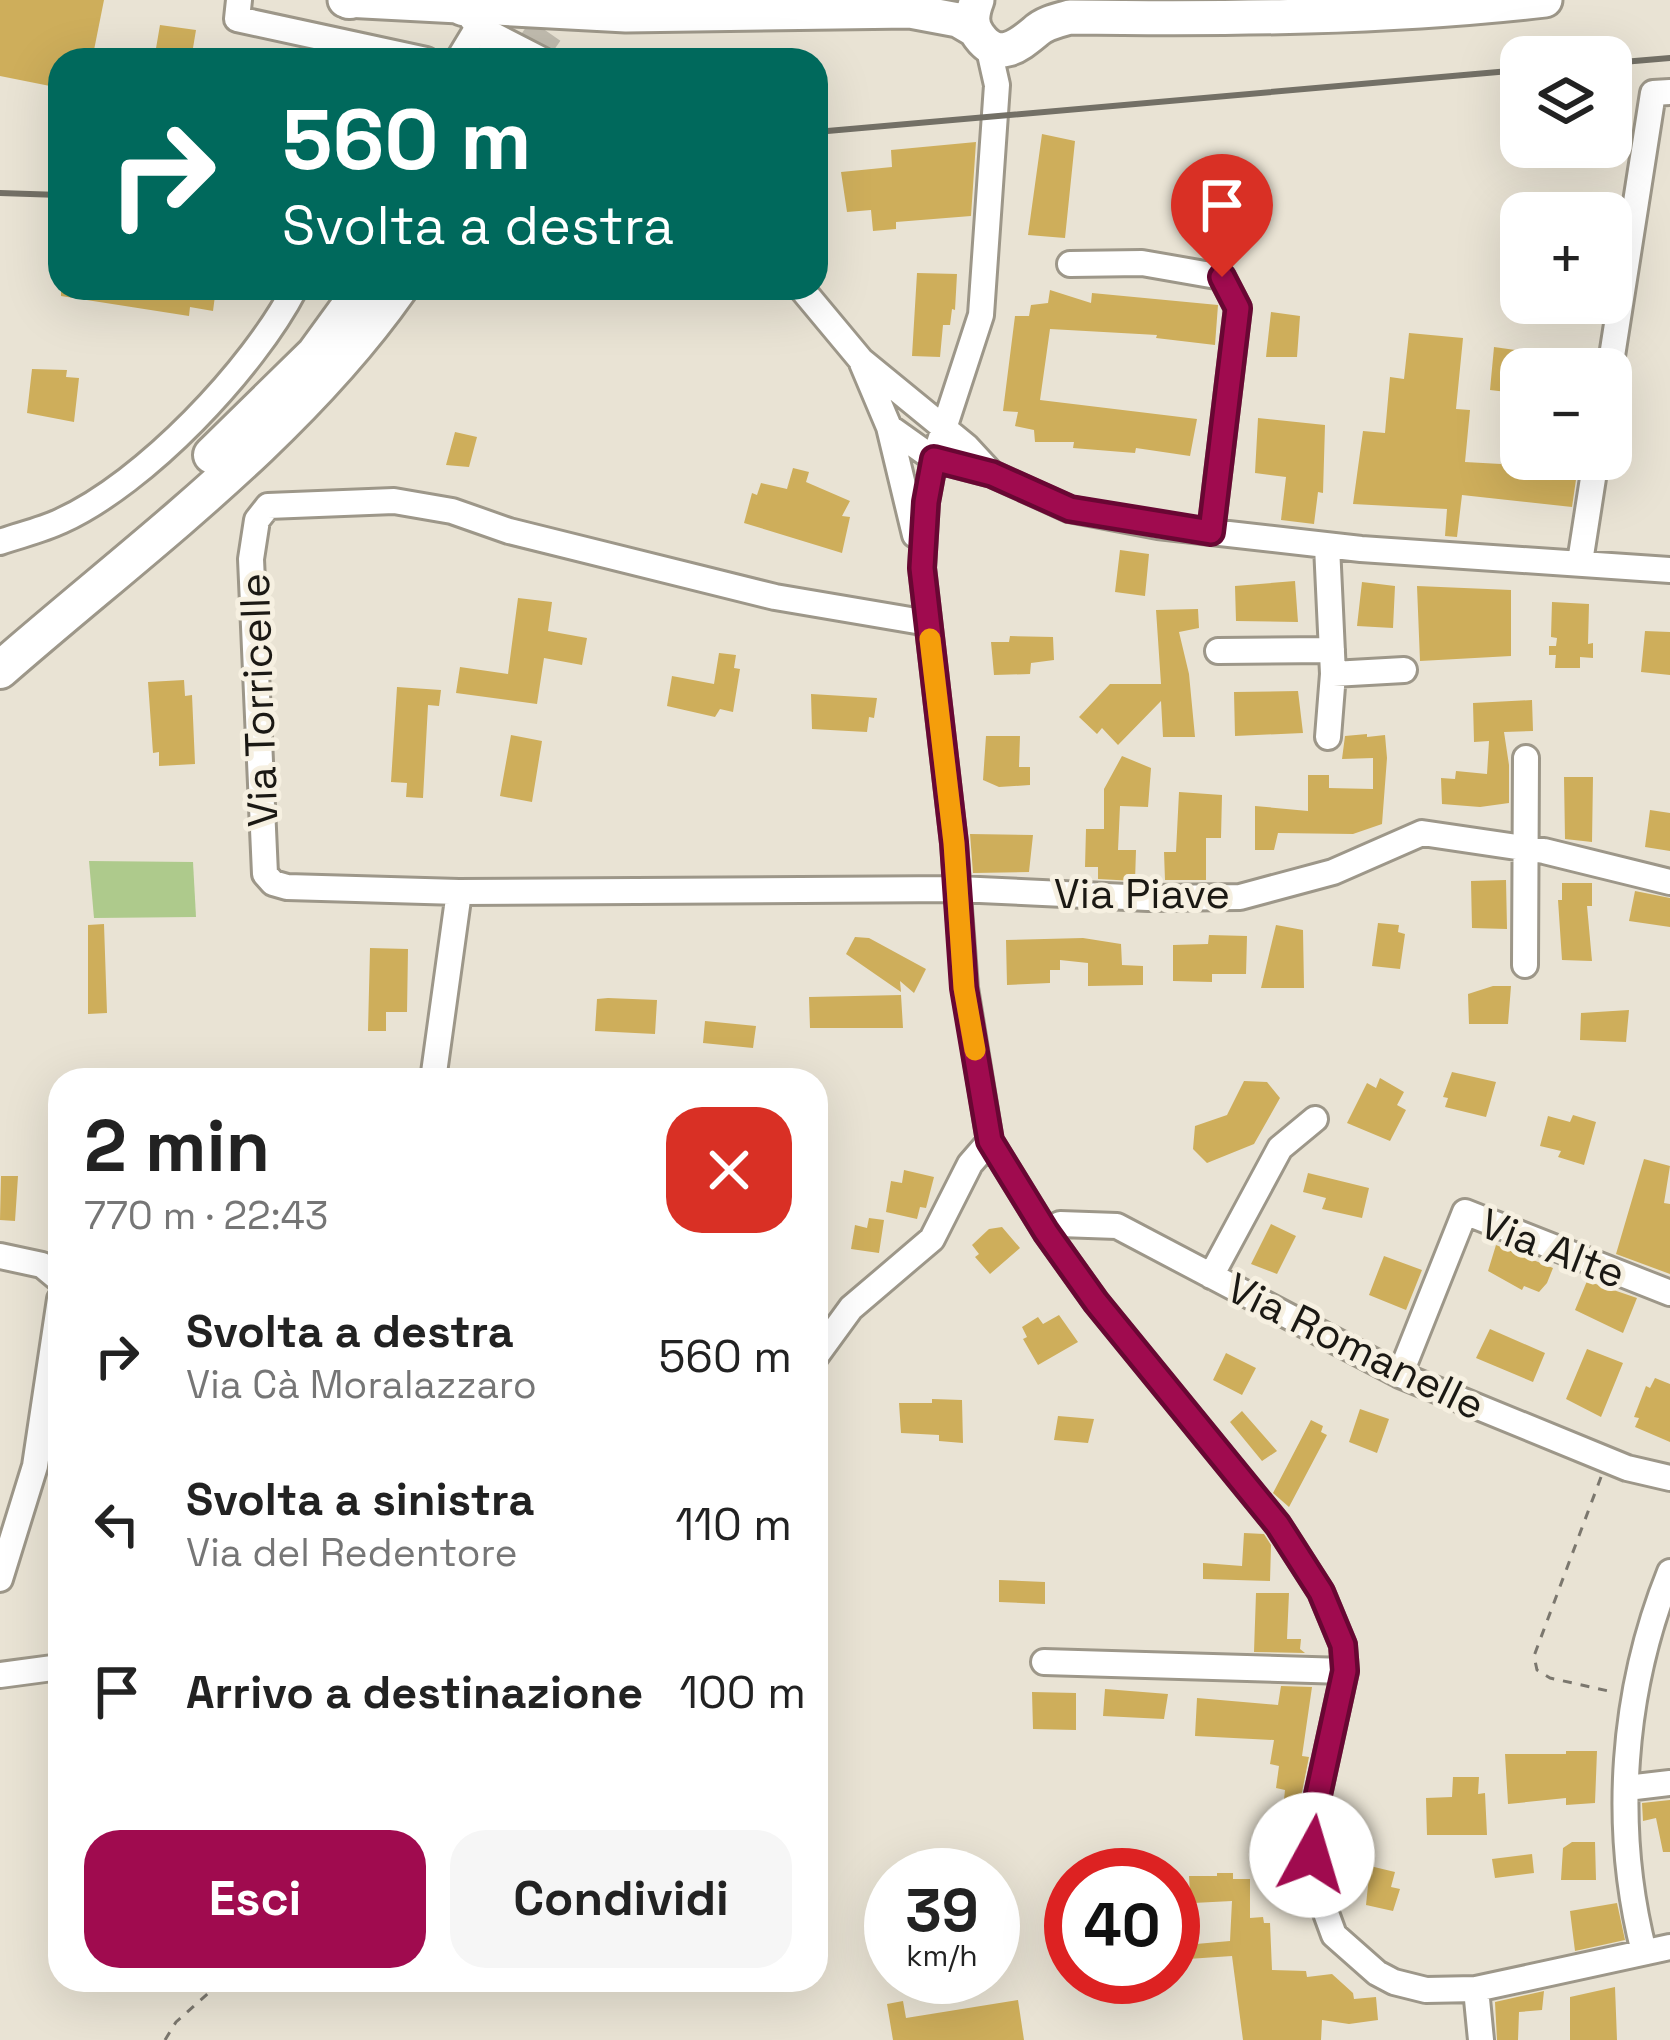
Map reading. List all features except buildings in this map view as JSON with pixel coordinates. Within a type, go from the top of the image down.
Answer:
[{"type":"highway","points":[[0,646],[195,473],[315,354],[354,300]]},
{"type":"highway","points":[[0,670],[280,426],[358,344],[390,300]]},
{"type":"main road","points":[[348,0],[479,29],[626,15],[934,13],[979,19],[1005,50],[1032,19],[1228,19],[1316,9],[1469,9],[1545,0]]},
{"type":"street","points":[[239,0],[236,19],[371,48]]},
{"type":"street","points":[[1228,19],[1261,0]]},
{"type":"street","points":[[922,568],[934,459],[981,314],[997,85],[979,19]]},
{"type":"street","points":[[997,85],[1032,19]]},
{"type":"street","points":[[479,29],[518,48]]},
{"type":"street","points":[[1613,348],[1653,93],[1670,92]]},
{"type":"street","points":[[1070,264],[1142,262],[1222,277],[1238,308],[1211,532]]},
{"type":"street","points":[[0,542],[62,521],[156,453],[252,359],[288,300]]},
{"type":"street","points":[[811,300],[861,360],[992,474]]},
{"type":"street","points":[[861,360],[889,427],[922,568],[958,889],[964,988],[990,1141],[1096,1302],[1278,1525],[1321,1592],[1343,1645],[1345,1671],[1314,1813],[1315,1883],[1334,1935],[1353,1955],[1394,1982],[1426,1990],[1476,1989],[1670,1948]]},
{"type":"street","points":[[889,427],[934,459],[992,474],[1070,509],[1328,546],[1670,570]]},
{"type":"street","points":[[1580,562],[1593,480]]},
{"type":"street","name":"Via Torricelle","points":[[928,623],[775,597],[509,531],[452,511],[394,501],[268,506],[257,520],[251,559],[266,874],[273,883],[287,887],[459,892],[958,889]]},
{"type":"street","points":[[1328,546],[1332,662],[1328,737]]},
{"type":"street","points":[[1218,651],[1404,670]]},
{"type":"street","points":[[1525,964],[1526,758]]},
{"type":"street","name":"Via Piave","points":[[958,889],[1148,898],[1240,897],[1333,872],[1422,833],[1525,848],[1670,882]]},
{"type":"street","points":[[435,1068],[459,892]]},
{"type":"street","points":[[1211,1276],[1280,1148],[1315,1119]]},
{"type":"street","points":[[828,1339],[850,1308],[932,1239],[970,1164],[990,1141]]},
{"type":"street","name":"Via Alte","points":[[1400,1375],[1465,1212],[1670,1293]]},
{"type":"street","name":"Via Romanelle","points":[[1046,1232],[1060,1224],[1117,1226],[1400,1375],[1628,1468],[1670,1478]]},
{"type":"street","points":[[0,1256],[48,1270]]},
{"type":"street","points":[[0,1579],[35,1466],[48,1379]]},
{"type":"street","points":[[1644,1952],[1631,1901],[1625,1820],[1633,1696],[1670,1572]]},
{"type":"street","points":[[1044,1662],[1345,1671]]},
{"type":"street","points":[[0,1675],[48,1669]]},
{"type":"street","points":[[1627,1788],[1670,1783]]},
{"type":"street","points":[[1476,1989],[1481,2040]]},
{"type":"path","points":[[1608,1459],[1534,1656],[1537,1670],[1550,1678],[1633,1696]]},
{"type":"path","points":[[165,2040],[176,2022],[210,1992]]},
{"type":"green space","points":[[89,861],[193,862],[196,917],[94,918]]},
{"type":"tunnel","points":[[533,48],[567,0]]},
{"type":"railway","points":[[1632,61],[1670,58]]},
{"type":"railway","points":[[828,131],[1500,72]]},
{"type":"railway","points":[[0,193],[48,195]]},
{"type":"slow traffic","points":[[930,639],[954,843],[964,988],[975,1050]]},
{"type":"route","points":[[1222,277],[1238,308],[1211,532],[1070,509],[992,474],[934,459],[922,568],[954,843],[964,988],[990,1141],[1096,1302],[1278,1525],[1321,1592],[1343,1645],[1345,1671],[1314,1813],[1312,1855]]}]
